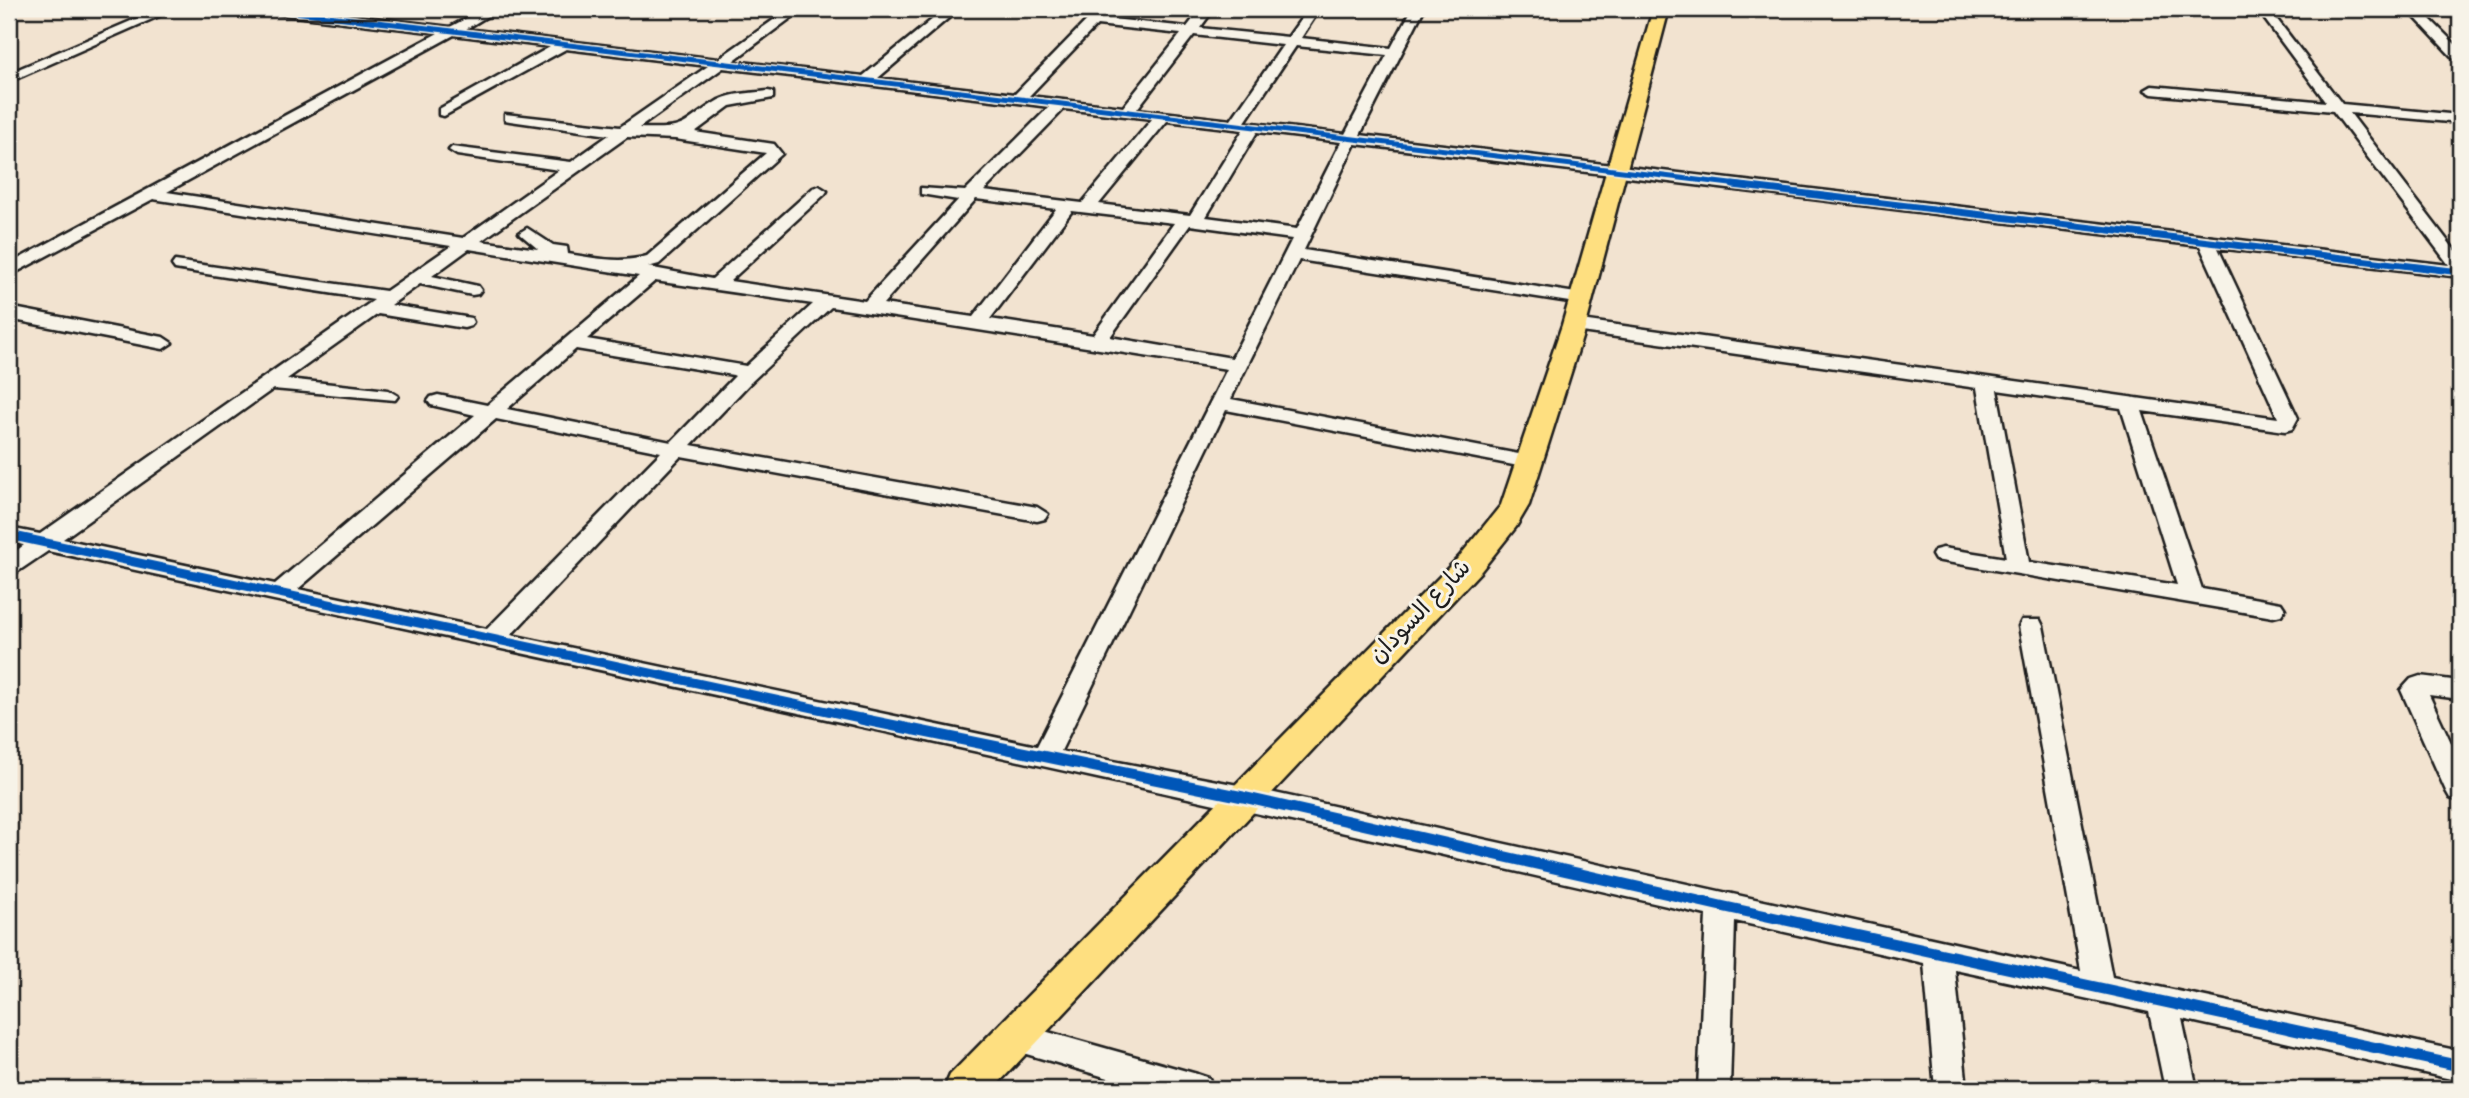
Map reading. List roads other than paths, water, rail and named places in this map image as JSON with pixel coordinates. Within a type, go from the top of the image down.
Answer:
[{"type":"main road","name":"شارع السودان","points":[[965,1089],[1470,564],[1506,521],[1515,505],[1578,312],[1661,9]]},
{"type":"street","points":[[9,78],[169,9]]},
{"type":"street","points":[[269,9],[1617,172],[2460,270]]},
{"type":"street","points":[[9,271],[494,9]]},
{"type":"street","points":[[9,567],[797,9]]},
{"type":"street","points":[[867,80],[953,9]]},
{"type":"street","points":[[1018,99],[1105,9]]},
{"type":"street","points":[[1128,112],[1189,30],[1208,9]]},
{"type":"street","points":[[1235,125],[1314,9]]},
{"type":"street","points":[[1044,758],[1350,139],[1418,9]]},
{"type":"street","points":[[2263,9],[2460,270]]},
{"type":"street","points":[[2413,9],[2460,57]]},
{"type":"street","points":[[2424,9],[2460,13]]},
{"type":"street","points":[[1093,21],[1395,52]]},
{"type":"street","points":[[444,112],[565,44]]},
{"type":"street","points":[[2152,90],[2460,119]]},
{"type":"street","points":[[675,134],[690,129],[726,103],[768,95]]},
{"type":"street","points":[[870,307],[971,195],[1060,104]]},
{"type":"street","points":[[1087,207],[1163,116]]},
{"type":"street","points":[[510,117],[622,132],[675,134],[774,149],[774,154],[649,262],[633,264],[548,248],[527,233]]},
{"type":"street","points":[[1098,341],[1190,221],[1253,127]]},
{"type":"street","points":[[457,150],[573,167]]},
{"type":"street","points":[[715,285],[819,191]]},
{"type":"street","points":[[927,191],[1087,207],[1302,236]]},
{"type":"street","points":[[150,194],[643,271],[651,275],[1098,341],[1238,365]]},
{"type":"street","points":[[977,324],[1068,205]]},
{"type":"street","points":[[1293,254],[1578,312],[1986,384],[2280,425],[2287,423],[2288,418],[2206,241]]},
{"type":"street","points":[[181,265],[389,297]]},
{"type":"street","points":[[278,594],[575,343],[651,275]]},
{"type":"street","points":[[416,278],[472,290]]},
{"type":"street","points":[[491,640],[745,378],[827,301]]},
{"type":"street","points":[[374,308],[464,322]]},
{"type":"street","points":[[9,313],[163,343]]},
{"type":"street","points":[[575,343],[739,370],[744,372],[745,378]]},
{"type":"street","points":[[268,383],[388,396]]},
{"type":"street","points":[[1986,384],[2019,568]]},
{"type":"street","points":[[438,401],[677,449],[1037,513]]},
{"type":"street","points":[[1219,403],[1529,462]]},
{"type":"street","points":[[2130,404],[2192,595]]},
{"type":"street","points":[[9,535],[1044,758],[1243,797],[1721,906],[2460,1066]]},
{"type":"street","points":[[1943,555],[2273,609]]},
{"type":"street","points":[[2031,626],[2099,988]]},
{"type":"street","points":[[2457,778],[2414,690],[2420,685],[2460,690]]},
{"type":"street","points":[[1714,1089],[1721,906]]},
{"type":"street","points":[[1938,952],[1951,1089]]},
{"type":"street","points":[[2162,1001],[2181,1089]]},
{"type":"street","points":[[1016,1037],[1197,1089]]}]
